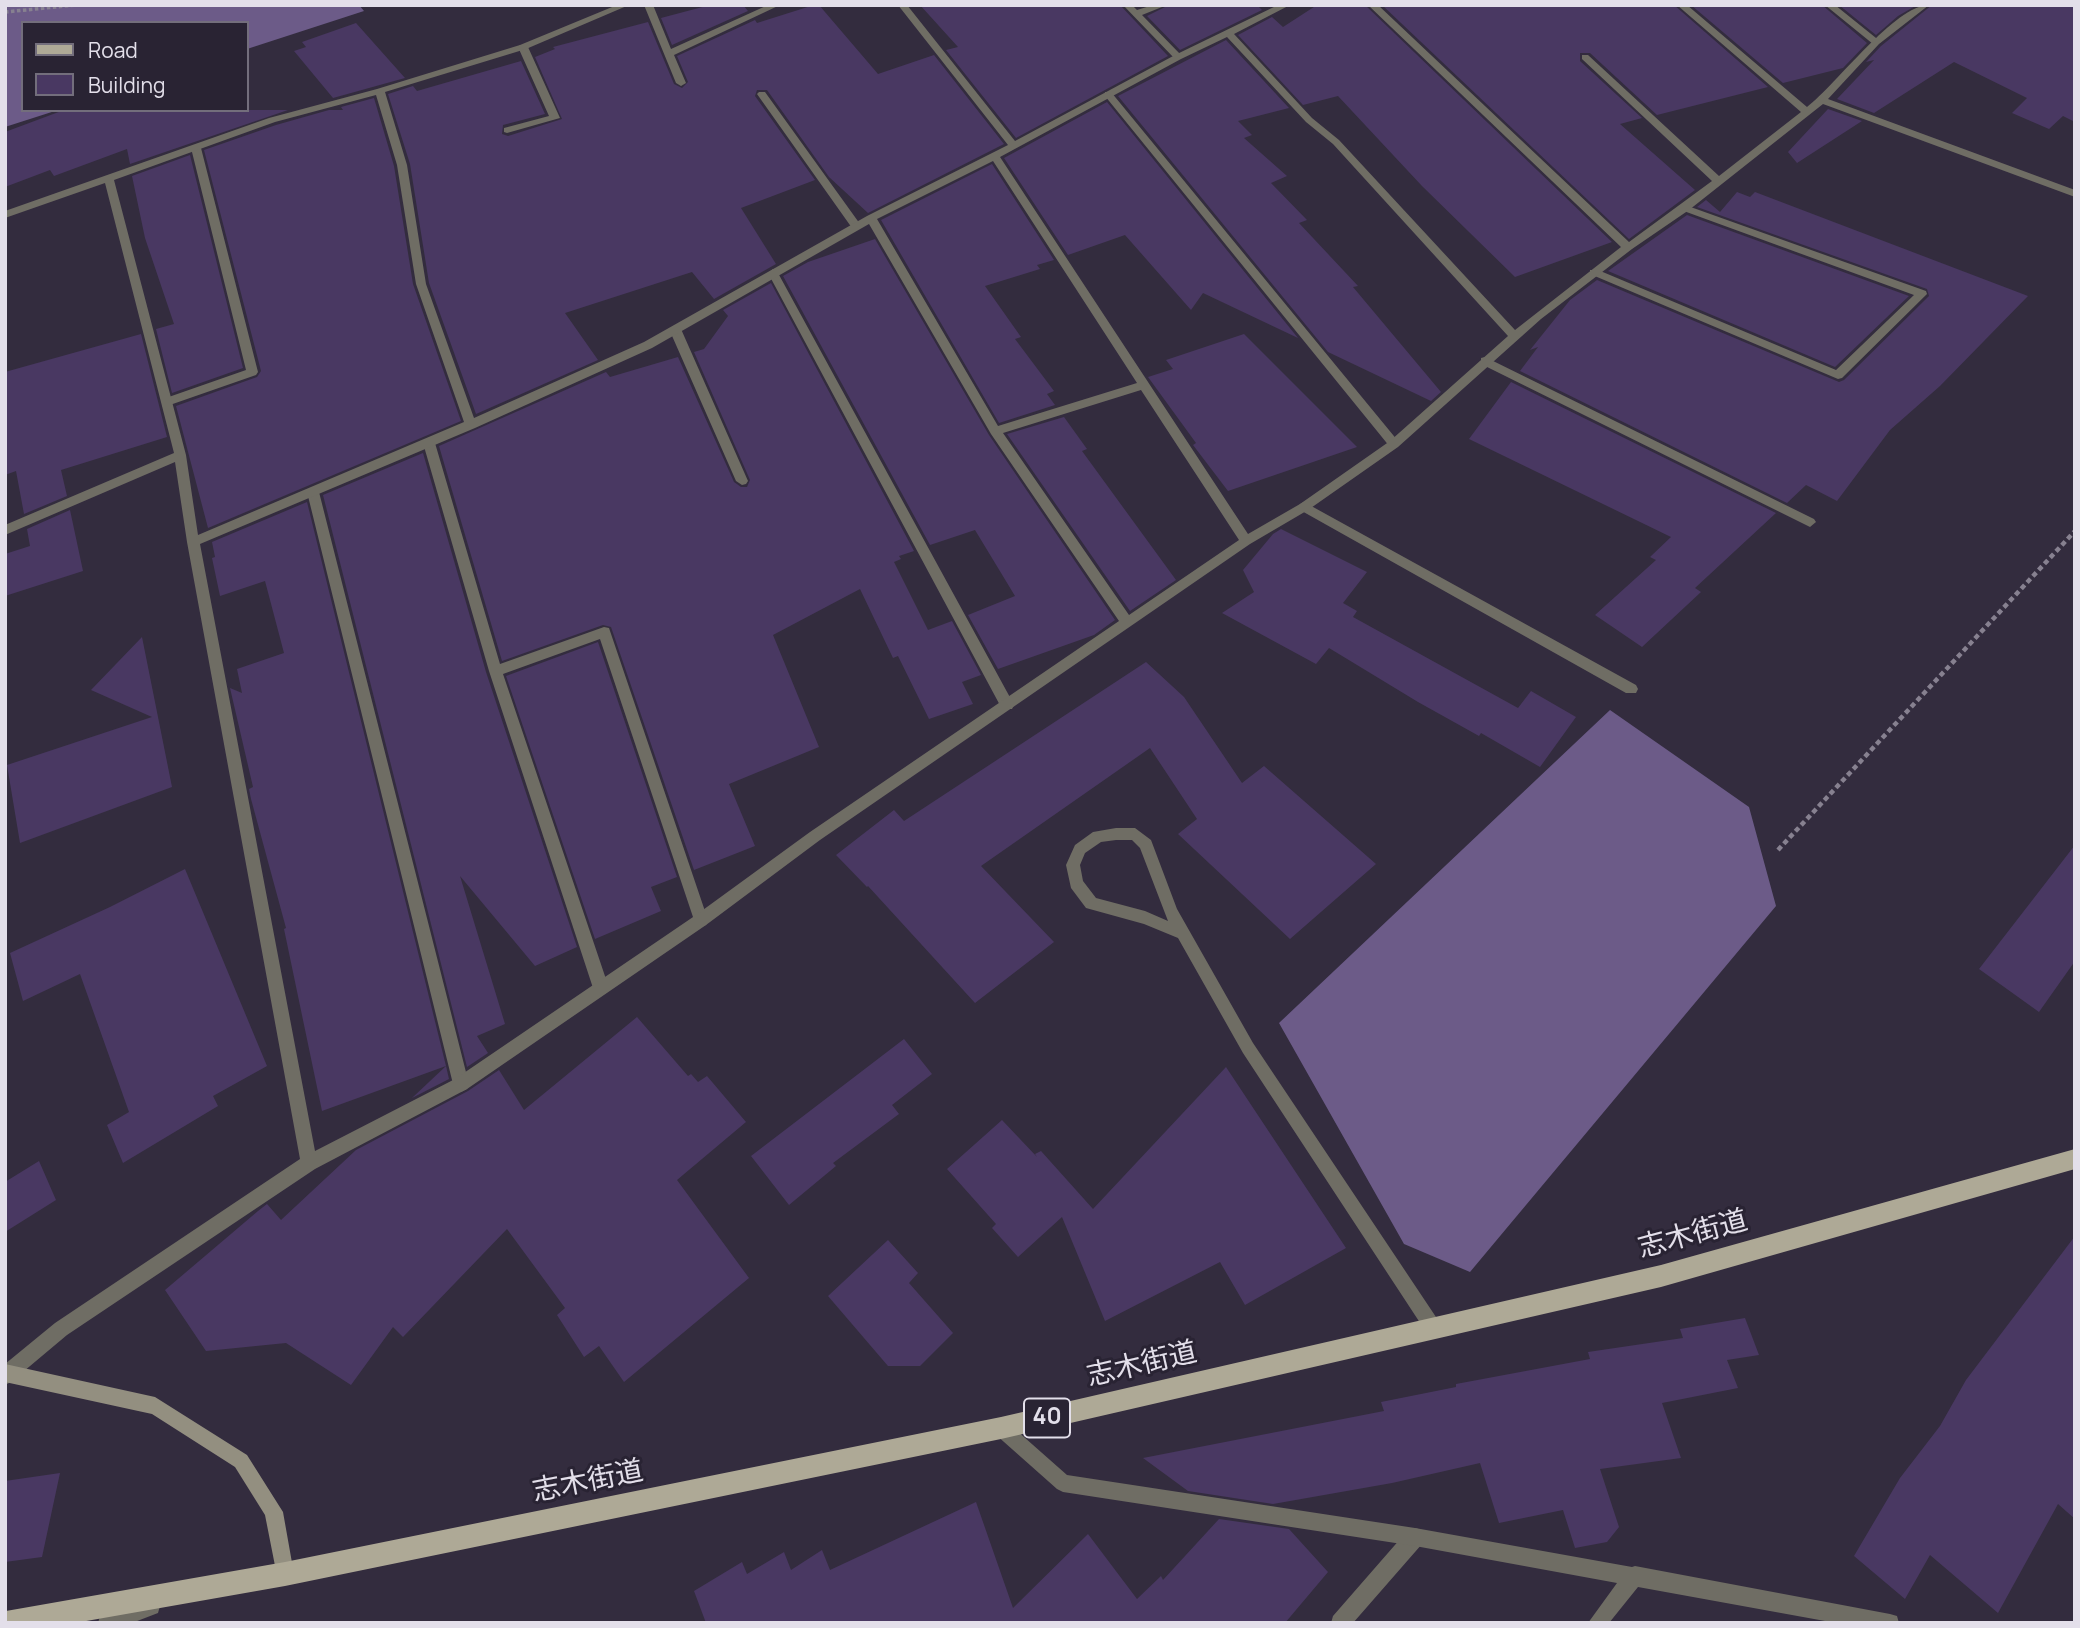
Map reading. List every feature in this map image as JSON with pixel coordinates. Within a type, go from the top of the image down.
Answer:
[{"type":"main road","name":"志木街道","points":[[6,1623],[285,1574],[1001,1428],[1661,1276],[2075,1159]]},
{"type":"street","points":[[5,215],[272,120],[380,91],[523,47],[625,5]]},
{"type":"street","points":[[648,5],[681,83]]},
{"type":"street","points":[[669,54],[776,5]]},
{"type":"street","points":[[902,5],[1014,146]]},
{"type":"street","points":[[1127,5],[1178,57]]},
{"type":"street","points":[[1135,14],[1163,5]]},
{"type":"street","points":[[193,541],[471,425],[648,345],[871,218],[995,156],[1178,57],[1286,5]]},
{"type":"street","points":[[1372,5],[1628,247]]},
{"type":"street","points":[[1681,5],[1807,112]]},
{"type":"street","points":[[1829,5],[1876,42]]},
{"type":"street","points":[[6,1374],[61,1329],[309,1163],[461,1084],[701,920],[815,836],[1246,541],[1304,507],[1394,444],[1514,336],[1594,272],[1719,182],[1822,100],[1876,42],[1925,5]]},
{"type":"street","points":[[1228,33],[1309,120],[1336,142],[1514,336]]},
{"type":"street","points":[[507,130],[555,118],[523,47]]},
{"type":"street","points":[[1585,57],[1719,182]]},
{"type":"street","points":[[380,91],[402,165],[421,284],[471,425]]},
{"type":"street","points":[[762,94],[856,226]]},
{"type":"street","points":[[1108,94],[1394,444]]},
{"type":"street","points":[[1822,100],[2075,194]]},
{"type":"street","points":[[167,402],[252,372],[196,148]]},
{"type":"street","points":[[995,156],[1246,541]]},
{"type":"street","points":[[109,180],[180,455],[193,541],[309,1163]]},
{"type":"street","points":[[1594,272],[1838,375],[1922,294],[1685,208]]},
{"type":"street","points":[[871,218],[995,431],[1127,622]]},
{"type":"street","points":[[773,274],[1007,705]]},
{"type":"street","points":[[675,329],[742,481]]},
{"type":"street","points":[[1485,361],[1810,522]]},
{"type":"street","points":[[995,431],[1143,385]]},
{"type":"street","points":[[429,443],[496,671],[601,988]]},
{"type":"street","points":[[5,530],[180,455]]},
{"type":"street","points":[[313,492],[461,1084]]},
{"type":"street","points":[[1304,507],[1631,689]]},
{"type":"street","points":[[496,671],[604,632],[701,920]]},
{"type":"street","points":[[1184,934],[1145,918],[1091,903],[1076,883],[1073,865],[1080,849],[1098,836],[1135,834],[1146,844],[1171,912],[1184,934],[1248,1048],[1434,1329]]},
{"type":"street","points":[[6,1374],[155,1406],[241,1461],[274,1512],[285,1574]]},
{"type":"street","points":[[1001,1428],[1063,1483],[1415,1537],[1890,1623]]},
{"type":"street","points":[[1340,1623],[1415,1537]]},
{"type":"street","points":[[1597,1623],[1634,1576]]},
{"type":"street","points":[[107,1623],[198,1588]]},
{"type":"path","points":[[5,12],[76,5]]},
{"type":"path","points":[[1778,850],[2075,531]]},
{"type":"shaded area","points":[[5,5],[359,5],[364,11],[248,49],[248,21],[21,21],[21,112],[52,112],[5,127]]},
{"type":"shaded area","points":[[1610,710],[1749,807],[1776,906],[1470,1272],[1404,1244],[1279,1023]]},
{"type":"building","points":[[710,5],[743,5],[748,11],[672,45],[661,18]]},
{"type":"building","points":[[819,5],[878,74],[934,55],[1004,144],[868,213],[829,177],[767,90],[757,90],[755,96],[815,180],[741,208],[776,264],[714,299],[692,272],[565,313],[598,360],[476,414],[429,283],[410,164],[388,94],[413,86],[417,91],[521,61],[545,114],[503,125],[502,134],[508,136],[562,119],[535,57],[555,49],[553,47],[648,22],[674,84],[682,88],[688,82],[677,56],[755,20],[757,23]]},
{"type":"building","points":[[920,5],[1120,5],[1168,56],[1016,138],[946,50],[958,47]]},
{"type":"building","points":[[1169,5],[1257,5],[1262,10],[1180,50],[1147,16]]},
{"type":"building","points":[[1317,5],[1365,5],[1612,242],[1515,277],[1422,186],[1338,96],[1303,105],[1238,35],[1272,17],[1283,27]]},
{"type":"building","points":[[1382,5],[1674,5],[1768,87],[1657,115],[1590,53],[1580,53],[1580,61],[1642,118],[1620,124],[1695,190],[1629,239]]},
{"type":"building","points":[[1691,5],[1822,5],[1867,43],[1843,68],[1783,83]]},
{"type":"building","points":[[1839,5],[1917,5],[1898,16],[1876,35]]},
{"type":"building","points":[[1932,5],[2075,5],[2075,122],[2063,116],[2049,129],[2012,113],[2027,98],[1954,62],[1874,113],[1837,99],[1874,60],[1866,62],[1881,46]]},
{"type":"building","points":[[356,23],[405,78],[333,98],[294,51],[306,47],[302,42]]},
{"type":"building","points":[[1226,40],[1289,108],[1238,121],[1252,135],[1244,138],[1287,176],[1271,183],[1307,220],[1299,223],[1358,286],[1353,287],[1441,392],[1431,401],[1328,352],[1118,96]]},
{"type":"building","points":[[374,98],[394,166],[413,284],[461,421],[208,528],[176,406],[257,377],[261,371],[204,150],[276,125],[329,110],[343,110],[341,107]]},
{"type":"building","points":[[1107,102],[1298,338],[1203,293],[1191,310],[1125,235],[1068,255],[1004,158]]},
{"type":"building","points":[[1828,109],[1862,121],[1797,163],[1788,152]]},
{"type":"building","points":[[288,110],[130,164],[127,149],[54,176],[50,170],[5,187],[5,132],[59,112]]},
{"type":"building","points":[[190,155],[243,368],[172,393],[156,329],[174,324],[145,238],[132,176]]},
{"type":"building","points":[[992,164],[1054,260],[1037,265],[1040,269],[985,286],[1021,337],[1015,339],[1054,391],[1047,394],[1055,405],[999,423],[881,220]]},
{"type":"building","points":[[1737,192],[1750,197],[1755,192],[2028,296],[1940,386],[1890,430],[1837,501],[1806,485],[1787,503],[1520,371],[1538,347],[1530,350],[1570,300],[1597,280],[1839,382],[1929,296],[1927,289],[1697,207],[1706,200],[1720,212]]},
{"type":"building","points":[[1687,215],[1909,296],[1835,367],[1608,271]]},
{"type":"building","points":[[875,239],[989,435],[1115,620],[1094,635],[998,669],[968,615],[1015,596],[975,530],[930,545],[783,276],[808,262]]},
{"type":"building","points":[[771,283],[914,551],[899,556],[901,559],[894,562],[928,630],[952,621],[981,675],[962,682],[973,704],[929,719],[898,656],[893,658],[860,589],[773,635],[819,747],[729,784],[755,846],[694,870],[611,627],[603,625],[502,661],[439,446],[606,372],[610,377],[678,357],[734,482],[741,487],[747,487],[750,480],[694,352],[704,349],[728,316],[723,310]]},
{"type":"building","points":[[141,334],[167,437],[61,470],[67,496],[24,514],[16,471],[5,475],[5,372]]},
{"type":"building","points":[[1244,334],[1357,447],[1228,491],[1193,445],[1196,443],[1148,377],[1173,369],[1166,360]]},
{"type":"building","points":[[1511,382],[1776,513],[1695,588],[1701,592],[1642,647],[1595,615],[1656,560],[1650,557],[1671,537],[1469,439]]},
{"type":"building","points":[[1064,417],[1087,449],[1082,451],[1176,580],[1130,611],[1007,434]]},
{"type":"building","points":[[423,453],[486,672],[577,947],[535,966],[460,876],[505,1024],[477,1036],[488,1053],[467,1067],[323,495]]},
{"type":"building","points":[[307,502],[446,1066],[322,1111],[284,929],[286,928],[251,799],[249,789],[253,787],[230,688],[242,693],[237,669],[284,653],[265,581],[220,596],[212,558],[215,557],[212,542]]},
{"type":"building","points":[[70,510],[83,571],[5,596],[5,554],[30,546],[27,529]]},
{"type":"building","points":[[1281,529],[1367,572],[1343,603],[1357,611],[1353,617],[1518,708],[1531,691],[1576,717],[1540,767],[1481,733],[1479,736],[1418,702],[1329,648],[1316,664],[1222,613],[1254,592],[1243,570],[1273,534]]},
{"type":"building","points":[[142,637],[172,787],[20,843],[7,765],[152,717],[91,690]]},
{"type":"building","points":[[598,642],[677,877],[651,887],[661,911],[595,939],[506,676]]},
{"type":"building","points":[[1146,662],[1184,697],[1242,783],[1264,766],[1376,864],[1290,939],[1178,834],[1197,819],[1150,748],[981,866],[1054,942],[975,1003],[868,886],[836,855],[894,810],[904,821]]},
{"type":"building","points":[[2075,845],[2075,961],[2039,1012],[1979,969]]},
{"type":"building","points":[[185,869],[267,1066],[213,1096],[218,1106],[123,1163],[107,1125],[129,1112],[80,974],[23,1001],[10,953]]},
{"type":"building","points":[[637,1017],[688,1076],[691,1074],[698,1082],[707,1076],[746,1122],[677,1180],[749,1278],[624,1382],[599,1346],[584,1357],[557,1315],[565,1308],[507,1229],[403,1337],[393,1327],[351,1385],[286,1343],[206,1351],[165,1290],[267,1204],[281,1220],[356,1150],[468,1091],[499,1070],[524,1110]]},
{"type":"building","points":[[904,1039],[932,1074],[892,1105],[899,1114],[833,1163],[836,1166],[789,1205],[751,1156]]},
{"type":"building","points":[[446,1066],[449,1079],[412,1098]]},
{"type":"building","points":[[1226,1067],[1346,1248],[1245,1305],[1220,1262],[1105,1321],[1062,1217],[1018,1257],[992,1228],[996,1224],[947,1169],[1002,1120],[1037,1157],[1035,1154],[1041,1151],[1093,1209]]},
{"type":"building","points":[[39,1161],[56,1200],[5,1232],[5,1182]]},
{"type":"building","points":[[2075,1236],[2075,1519],[2058,1504],[1998,1613],[1930,1555],[1905,1599],[1854,1556],[1900,1478],[1940,1426],[1966,1380]]},
{"type":"building","points":[[888,1240],[918,1273],[909,1283],[953,1333],[920,1366],[888,1366],[828,1296]]},
{"type":"building","points":[[1745,1318],[1759,1355],[1727,1360],[1738,1388],[1662,1403],[1681,1458],[1600,1469],[1619,1527],[1607,1542],[1575,1548],[1563,1510],[1499,1523],[1480,1463],[1392,1483],[1273,1504],[1188,1491],[1143,1458],[1384,1411],[1381,1402],[1456,1387],[1456,1384],[1590,1359],[1588,1352],[1683,1338],[1680,1329]]},
{"type":"building","points":[[60,1473],[42,1557],[5,1562],[5,1481]]},
{"type":"building","points":[[976,1502],[1013,1608],[1088,1534],[1137,1599],[1161,1576],[1163,1580],[1219,1519],[1289,1529],[1328,1572],[1285,1623],[706,1623],[694,1591],[742,1562],[747,1574],[784,1552],[791,1570],[822,1550],[830,1570]]}]
